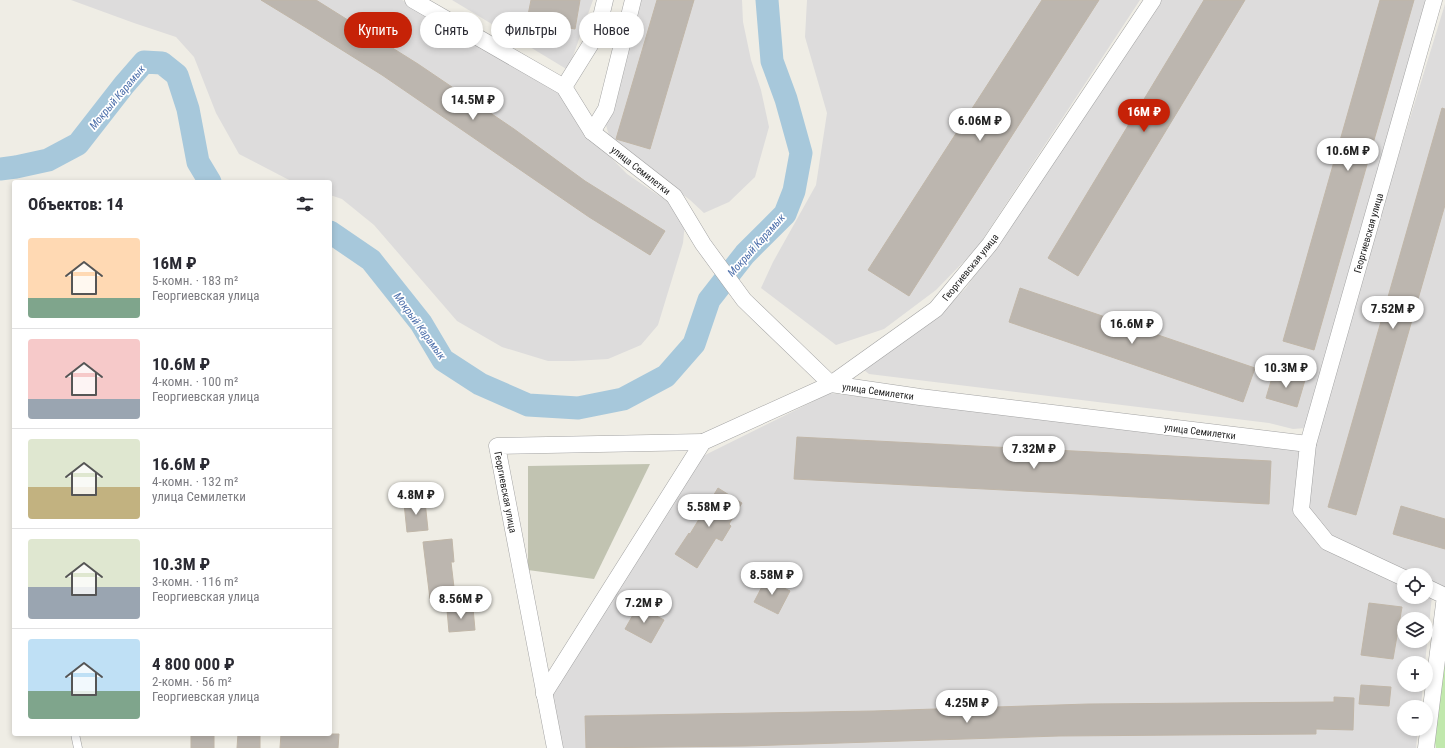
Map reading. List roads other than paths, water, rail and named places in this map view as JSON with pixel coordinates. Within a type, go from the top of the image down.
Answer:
[{"type":"street","name":"улица Семилетки","points":[[413,0],[564,87],[592,132],[674,196],[703,244],[744,300],[831,384],[920,397],[1308,444]]},
{"type":"street","points":[[564,87],[597,34],[605,0]]},
{"type":"street","points":[[592,132],[606,109],[633,0]]},
{"type":"street","name":"Георгиевская улица","points":[[555,748],[497,446],[703,442],[831,384],[936,309],[990,244],[1153,0]]},
{"type":"street","name":"Георгиевская улица","points":[[1308,444],[1434,0]]},
{"type":"street","points":[[544,694],[703,442]]},
{"type":"street","points":[[1308,444],[1301,510],[1327,542],[1397,575]]},
{"type":"street","points":[[1426,748],[1445,596],[1433,591]]},
{"type":"lane","points":[[75,736],[78,748]]},
{"type":"waterway","name":"Мокрый Карамык","points":[[332,233],[371,260],[421,323],[443,360],[480,384],[528,405],[578,408],[623,399],[666,376],[694,344],[709,300],[745,254],[785,214],[794,191],[801,153],[786,99],[772,61],[767,0]]},
{"type":"waterway","name":"Мокрый Карамык","points":[[0,169],[48,160],[78,144],[144,62],[162,63],[177,75],[188,109],[198,162],[209,180]]}]
